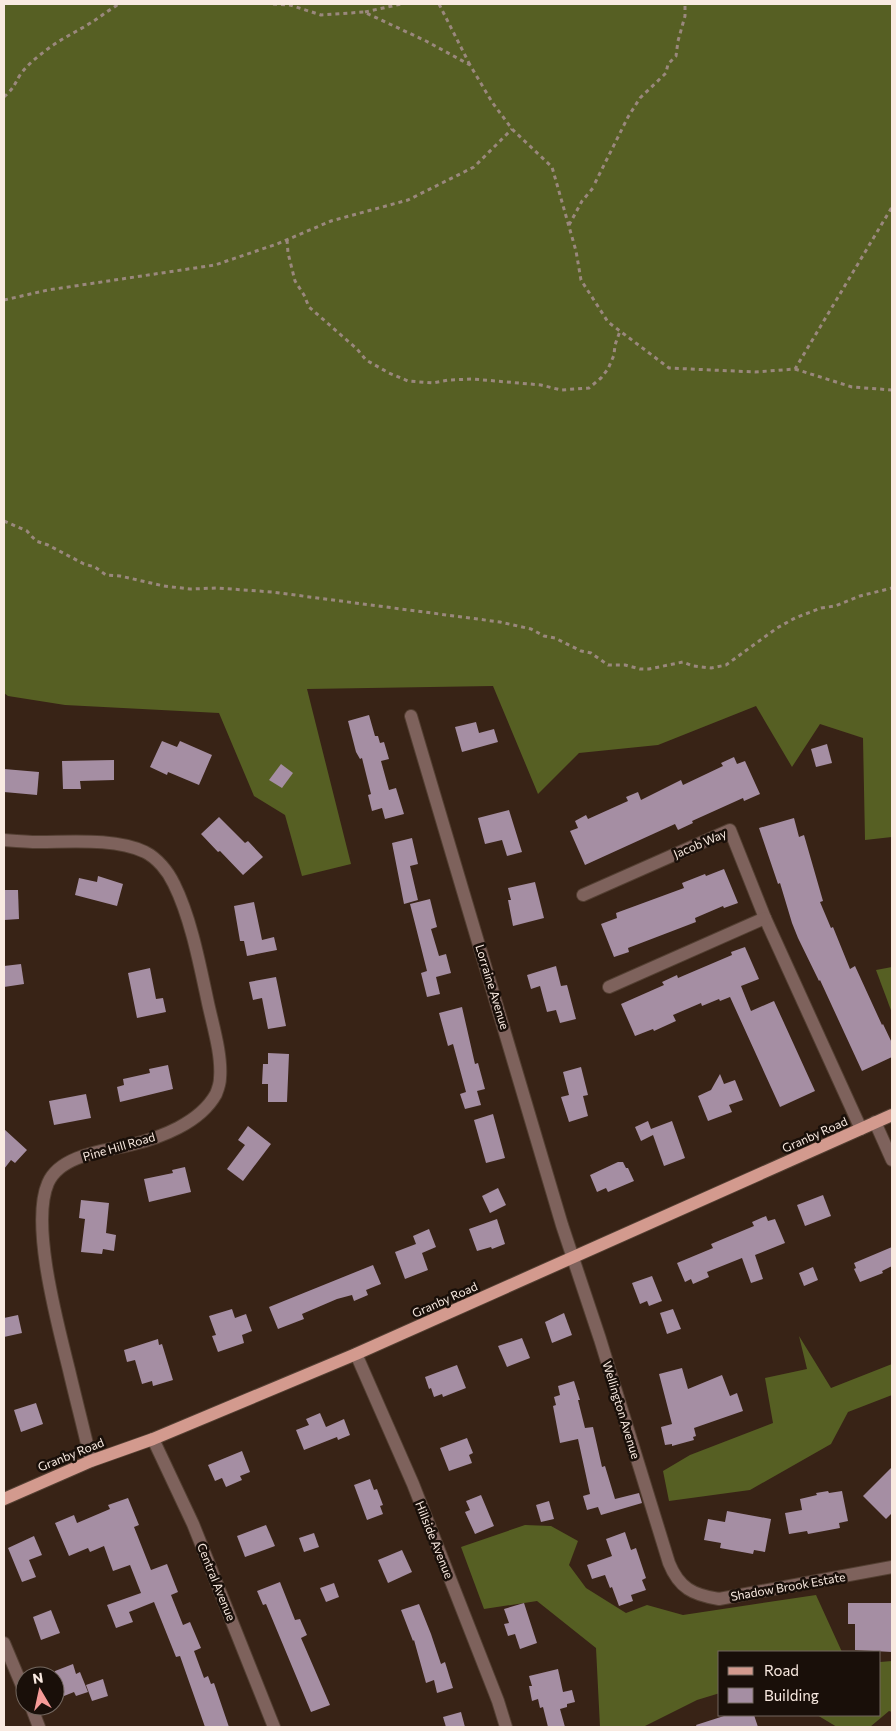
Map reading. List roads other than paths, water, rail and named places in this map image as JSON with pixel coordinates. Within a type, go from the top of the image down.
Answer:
[{"type":"main road","name":"Granby Road","points":[[4,1499],[92,1461],[153,1439],[356,1354],[892,1115]]},
{"type":"street","name":"Lorraine Avenue","points":[[412,716],[559,1216],[573,1257]]},
{"type":"street","name":"Jacob Way","points":[[583,895],[730,830],[765,918],[861,1129]]},
{"type":"street","name":"Pine Hill Road","points":[[4,840],[36,842],[78,841],[132,847],[146,852],[162,866],[175,884],[188,920],[215,1033],[220,1076],[218,1089],[214,1098],[200,1114],[180,1126],[157,1136],[132,1145],[82,1157],[62,1166],[53,1173],[46,1188],[42,1205],[42,1219],[47,1272],[62,1344],[92,1461]]},
{"type":"street","points":[[609,987],[765,918]]},
{"type":"street","points":[[875,1122],[892,1160]]},
{"type":"street","name":"Wellington Avenue","points":[[573,1257],[669,1563]]},
{"type":"street","name":"Hillside Avenue","points":[[356,1354],[412,1484],[506,1727]]},
{"type":"street","name":"Central Avenue","points":[[153,1439],[193,1524],[274,1727]]},
{"type":"street","name":"Shadow Brook Estate","points":[[669,1563],[677,1580],[687,1589],[702,1596],[718,1599],[892,1567]]},
{"type":"street","points":[[4,1643],[15,1669]]}]
